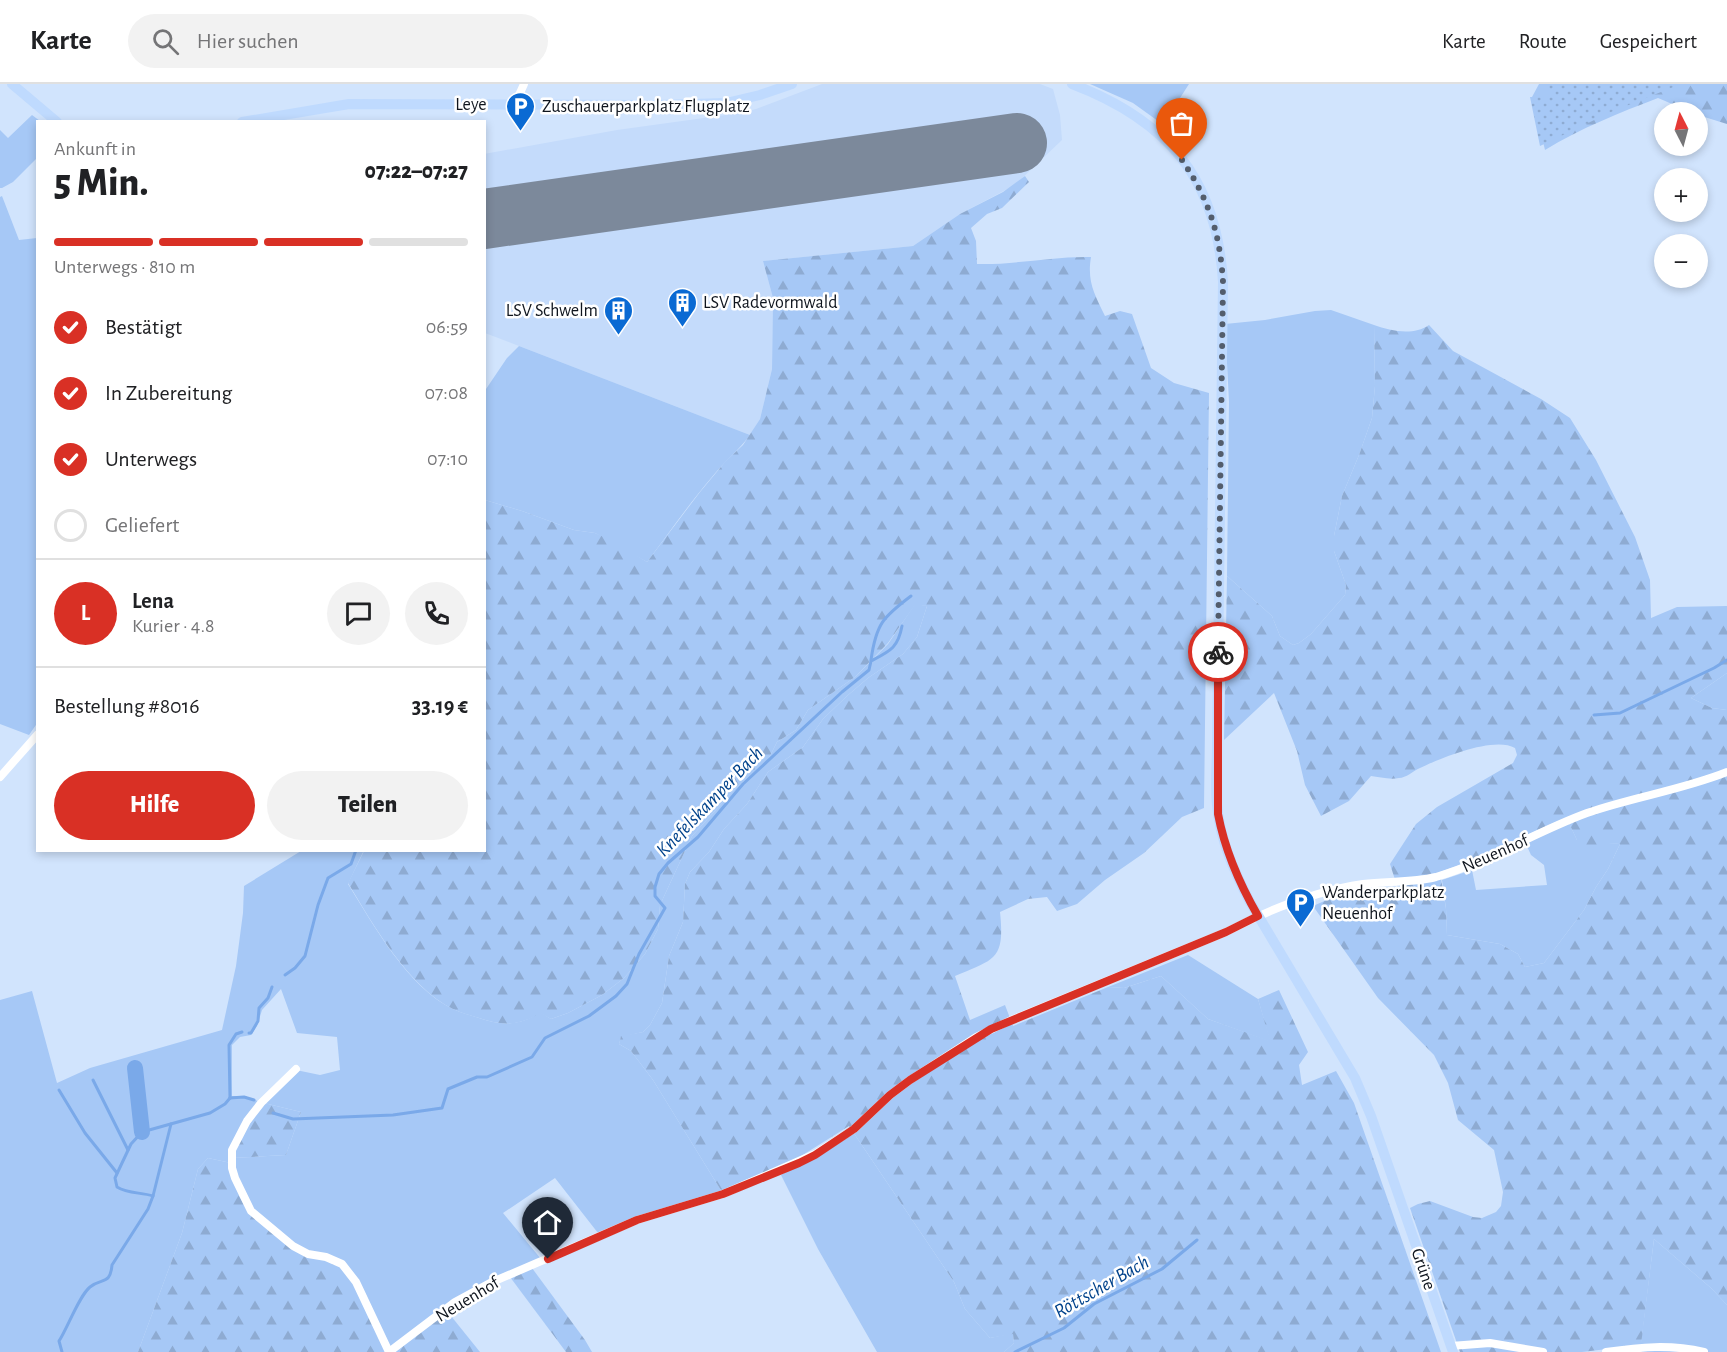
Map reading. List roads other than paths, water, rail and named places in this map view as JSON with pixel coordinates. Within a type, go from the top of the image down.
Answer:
[{"type":"main road","points":[[12,84],[55,120]]},
{"type":"main road","name":"Leye","points":[[253,120],[327,107],[386,103],[659,105],[726,103],[792,84]]},
{"type":"main road","points":[[1072,84],[1134,114],[1162,135],[1198,184],[1212,215],[1219,239],[1223,282],[1218,540],[1217,804],[1222,836],[1230,861],[1258,916]]},
{"type":"main road","name":"Grüne","points":[[1258,916],[1355,1078],[1452,1349]]},
{"type":"street","points":[[515,104],[524,84]]},
{"type":"street","points":[[0,777],[36,736]]},
{"type":"street","name":"Neuenhof","points":[[389,1352],[455,1302],[490,1283],[637,1220],[723,1194],[815,1155],[854,1129],[896,1090],[991,1029],[1217,936],[1258,916],[1348,887],[1422,880],[1465,868],[1533,835],[1587,813],[1727,772]]},
{"type":"street","points":[[296,1069],[261,1103],[247,1121],[232,1150],[232,1168],[235,1178],[251,1211],[293,1246],[308,1254],[326,1257],[342,1264],[356,1282],[389,1352]]},
{"type":"street","name":"Grüne","points":[[1452,1349],[1490,1343],[1543,1352]]},
{"type":"street","points":[[1606,1352],[1658,1346],[1704,1352]]},
{"type":"waterway","name":"Knefelskamper Bach","points":[[871,660],[875,638],[882,622],[911,596]]},
{"type":"waterway","name":"Knefelskamper Bach","points":[[273,1113],[293,1119],[393,1115],[442,1108],[448,1089],[477,1077],[487,1077],[532,1057],[545,1038],[589,1016],[616,996],[627,984],[639,954],[665,908],[655,896],[659,874],[698,837],[743,784],[842,692],[869,670],[871,661],[892,648],[902,626]]},
{"type":"waterway","points":[[1594,715],[1620,713],[1727,660]]},
{"type":"waterway","points":[[285,975],[295,968],[305,956],[318,905],[328,878],[351,864],[355,852]]},
{"type":"waterway","points":[[249,1033],[258,1021],[259,1008],[268,998],[272,987]]},
{"type":"waterway","points":[[230,1098],[229,1045],[236,1034],[242,1032]]},
{"type":"waterway","points":[[135,1068],[142,1132]]},
{"type":"waterway","points":[[93,1080],[128,1150]]},
{"type":"waterway","points":[[59,1090],[85,1133],[117,1173]]},
{"type":"waterway","name":"Knefelskamper Bach","points":[[230,1098],[244,1097],[254,1100]]},
{"type":"waterway","points":[[62,1352],[59,1341],[82,1297],[94,1284],[107,1279],[112,1265],[148,1209],[153,1196],[117,1187],[115,1178],[131,1144],[142,1132],[210,1113],[230,1098]]},
{"type":"waterway","points":[[153,1196],[171,1124]]},
{"type":"waterway","name":"Röttscher Bach","points":[[1015,1352],[1064,1328],[1094,1304],[1162,1269],[1197,1240]]},
{"type":"place","name":"Zuschauerparkplatz Flugplatz","points":[[521,132]]},
{"type":"place","name":"LSV Radevormwald","points":[[682,328]]},
{"type":"place","name":"LSV Schwelm","points":[[619,336]]},
{"type":"place","name":"Wanderparkplatz Neuenhof","points":[[1301,928]]}]
